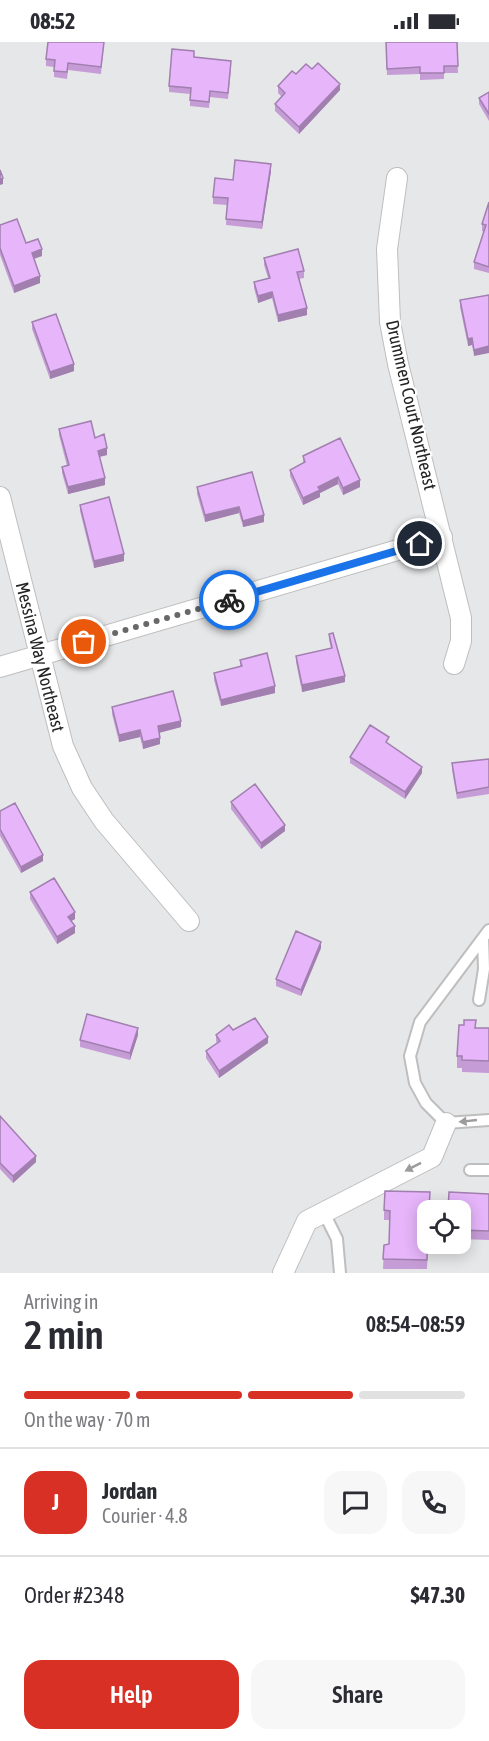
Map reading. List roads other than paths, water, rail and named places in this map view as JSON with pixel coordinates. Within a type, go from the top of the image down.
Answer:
[{"type":"street","name":"Drummen Court Northeast","points":[[397,178],[387,249],[390,322],[398,364],[461,618],[461,641],[454,664]]},
{"type":"street","name":"Messina Way Northeast","points":[[0,497],[63,746],[82,788],[104,821],[189,921]]},
{"type":"street","points":[[0,667],[442,537]]},
{"type":"street","points":[[283,1273],[307,1221],[432,1157],[446,1123]]},
{"type":"lane","points":[[479,1000],[486,934]]},
{"type":"lane","points":[[486,934],[420,1022],[410,1056],[415,1083],[426,1103],[446,1123],[489,1120]]},
{"type":"lane","points":[[470,1170],[489,1170]]},
{"type":"lane","points":[[324,1213],[337,1239],[340,1273]]}]
